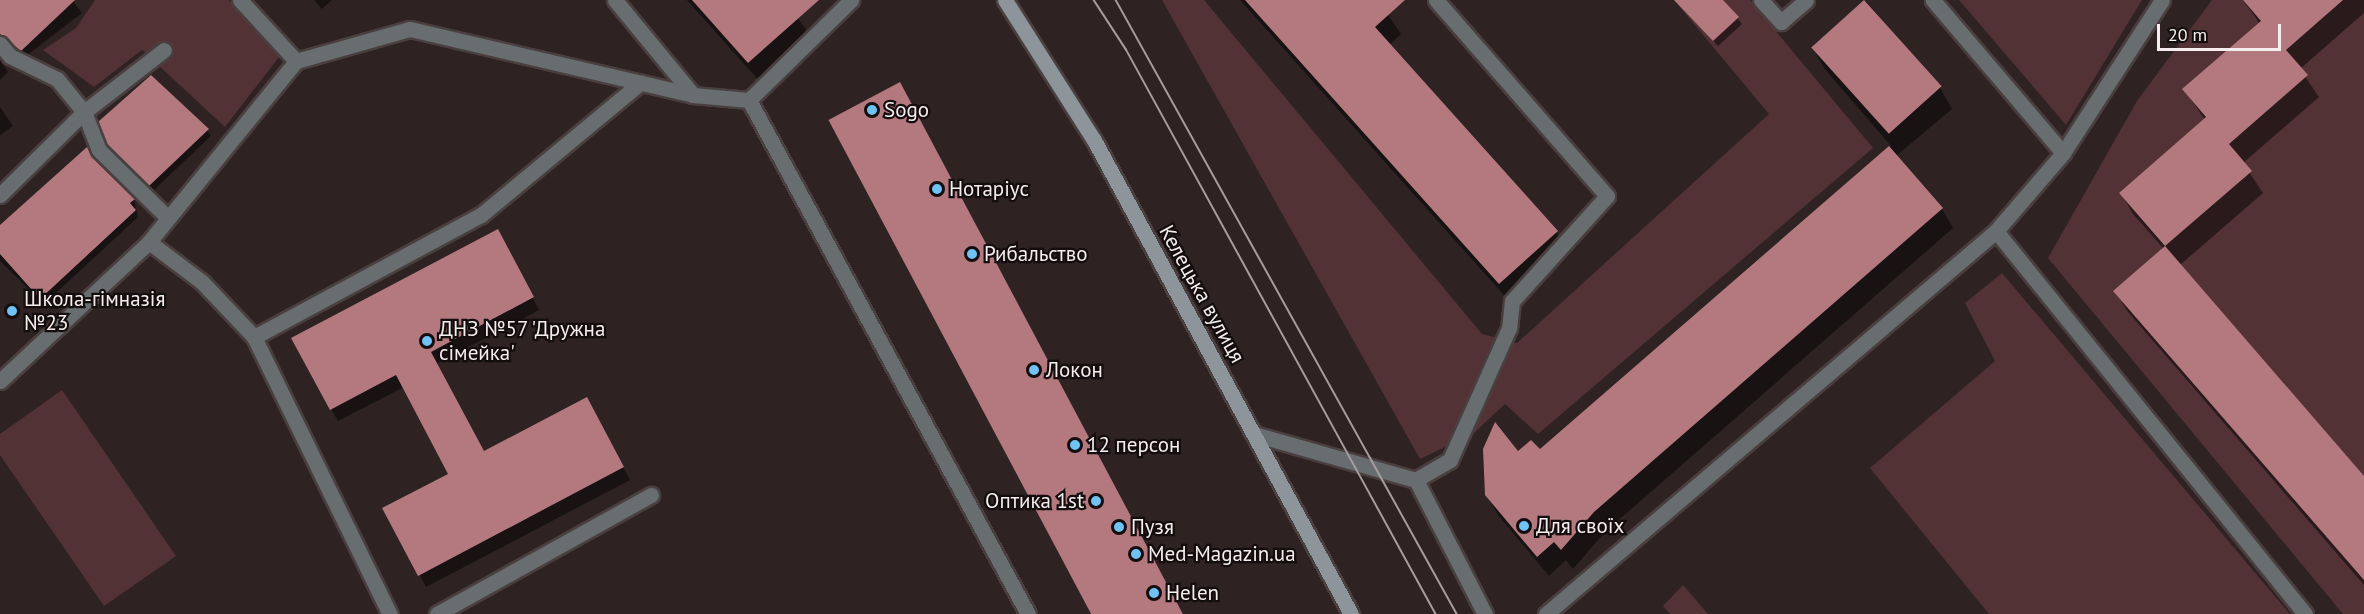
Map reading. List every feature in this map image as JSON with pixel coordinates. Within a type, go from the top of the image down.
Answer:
[{"type":"main road","name":"Келецька вулиця","points":[[1008,1],[1094,140],[1352,614]]},
{"type":"lane","points":[[240,0],[296,61]]},
{"type":"lane","points":[[615,0],[693,95]]},
{"type":"lane","points":[[0,381],[149,242],[296,61],[410,29],[693,95],[749,100],[851,0]]},
{"type":"lane","points":[[1254,434],[1416,480],[1450,460],[1509,328],[1512,301],[1607,196],[1436,0]]},
{"type":"lane","points":[[1761,0],[1781,22],[1806,0]]},
{"type":"lane","points":[[1933,0],[2063,153]]},
{"type":"lane","points":[[1546,614],[1996,231],[2063,153],[2162,0]]},
{"type":"lane","points":[[0,44],[10,56],[57,79],[84,112],[99,150],[168,218]]},
{"type":"lane","points":[[0,195],[84,112],[164,50]]},
{"type":"lane","points":[[254,337],[481,215],[640,83]]},
{"type":"lane","points":[[749,100],[1028,614]]},
{"type":"lane","points":[[1996,231],[2305,614]]},
{"type":"lane","points":[[149,242],[202,282],[254,337],[390,614]]},
{"type":"lane","points":[[1416,480],[1485,614]]},
{"type":"lane","points":[[437,614],[651,495]]},
{"type":"shaded area","points":[[95,0],[229,0],[279,57],[225,127],[142,50],[94,87],[43,50],[76,28]]},
{"type":"shaded area","points":[[1162,0],[1204,0],[1482,334],[1517,343],[1769,114],[1674,0],[1750,0],[1873,148],[1538,434],[1505,404],[1474,433],[1420,459]]},
{"type":"shaded area","points":[[1959,0],[2142,0],[2066,125]]},
{"type":"shaded area","points":[[2212,0],[2364,0],[2364,614],[2343,614],[2048,258],[2137,101]]},
{"type":"shaded area","points":[[2002,273],[2290,614],[1989,614],[1870,468],[1995,361],[1965,303]]},
{"type":"shaded area","points":[[62,390],[176,556],[104,606],[0,455],[0,434]]},
{"type":"shaded area","points":[[1683,585],[1708,614],[1670,614],[1663,606]]},
{"type":"building","points":[[0,0],[75,0],[21,51],[0,34]]},
{"type":"building","points":[[692,0],[819,0],[748,63]]},
{"type":"building","points":[[1245,0],[1405,0],[1375,27],[1558,231],[1499,284]]},
{"type":"building","points":[[1674,0],[1723,0],[1739,17],[1713,41]]},
{"type":"building","points":[[1864,0],[1942,86],[1889,134],[1811,48]]},
{"type":"building","points":[[2243,0],[2343,0],[2286,50],[2308,75],[2229,144],[2252,171],[2165,246],[2119,193],[2206,117],[2182,89],[2261,21]]},
{"type":"building","points":[[151,75],[209,129],[149,186],[107,145],[98,122]]},
{"type":"building","points":[[900,82],[1183,614],[1091,614],[828,120]]},
{"type":"building","points":[[1889,146],[1943,208],[1594,512],[1561,550],[1554,542],[1537,557],[1485,495],[1483,449],[1495,422],[1518,451],[1531,440],[1540,449]]},
{"type":"building","points":[[87,147],[92,157],[135,199],[130,203],[136,210],[40,299],[0,254],[0,225]]},
{"type":"building","points":[[498,229],[534,297],[431,352],[484,451],[587,397],[624,467],[418,576],[382,508],[448,474],[396,375],[330,410],[291,338]]},
{"type":"building","points":[[2165,246],[2364,476],[2364,580],[2113,291]]},
{"type":"tram line","points":[[1094,0],[1126,49],[1436,614]]},
{"type":"tram line","points":[[1116,0],[1457,614]]},
{"type":"place","name":"Sogo","points":[[872,110]]},
{"type":"place","name":"Нотаріус","points":[[937,189]]},
{"type":"place","name":"Рибальство","points":[[972,254]]},
{"type":"place","name":"Школа-гімназія №23","points":[[12,311]]},
{"type":"place","name":"ДНЗ №57 'Дружна сімейка'","points":[[427,341]]},
{"type":"place","name":"Локон","points":[[1034,370]]},
{"type":"place","name":"12 персон","points":[[1075,445]]},
{"type":"place","name":"Оптика 1st","points":[[1096,501]]},
{"type":"place","name":"Для своїх","points":[[1524,526]]},
{"type":"place","name":"Пузя","points":[[1119,527]]},
{"type":"place","name":"Med-Magazin.ua","points":[[1136,554]]},
{"type":"place","name":"Helen","points":[[1154,593]]}]
